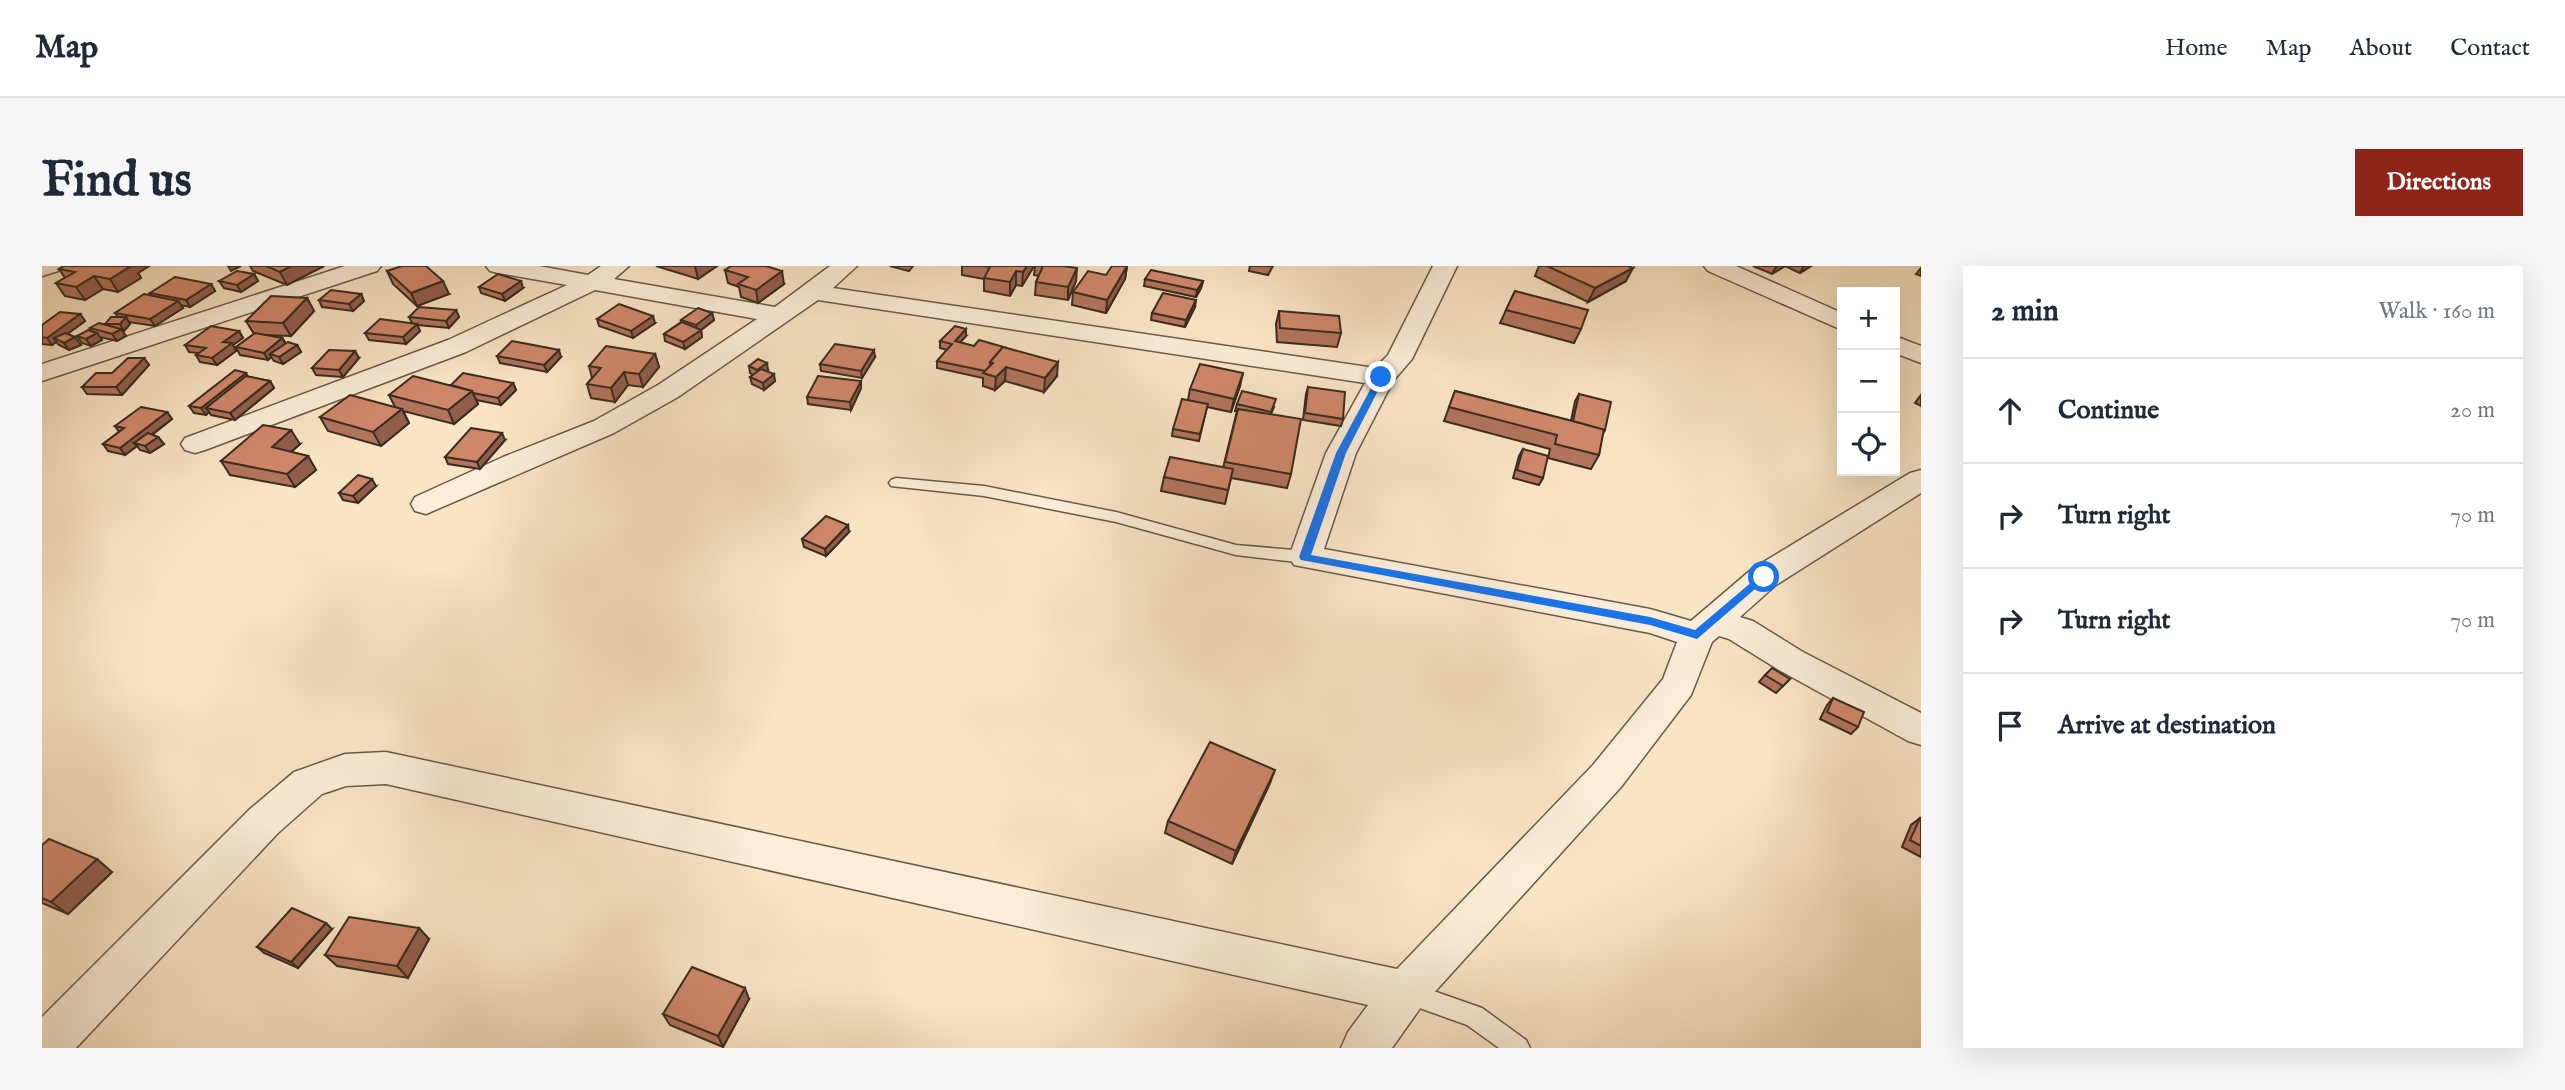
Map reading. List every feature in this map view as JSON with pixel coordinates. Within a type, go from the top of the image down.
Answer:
[{"type":"street","points":[[42,269],[50,266]]},
{"type":"street","points":[[42,373],[369,266]]},
{"type":"street","points":[[498,266],[778,315]]},
{"type":"street","points":[[195,444],[457,346],[593,282],[617,266]]},
{"type":"street","points":[[426,505],[513,464],[604,427],[668,390],[813,292],[845,266]]},
{"type":"street","points":[[1445,266],[1399,359],[1381,377],[1341,453],[1305,557],[1650,621],[1741,630],[1791,661],[1921,730]]},
{"type":"street","points":[[1716,266],[1837,320]]},
{"type":"street","points":[[813,292],[1381,377]]},
{"type":"street","points":[[1900,346],[1921,355]]},
{"type":"street","points":[[1364,1048],[1405,992],[1607,776],[1678,685],[1706,628],[1764,577],[1921,480]]},
{"type":"street","points":[[44,1048],[264,821],[308,783],[345,769],[386,768],[1405,992]]},
{"type":"lane","points":[[896,483],[984,491],[1116,517],[1236,550],[1305,557]]},
{"type":"lane","points":[[1405,992],[1474,1016],[1518,1048]]},
{"type":"building","points":[[64,266],[131,266],[110,279],[94,276],[76,287],[56,283],[75,272],[59,269]]},
{"type":"building","points":[[266,266],[291,266],[280,272]]},
{"type":"building","points":[[402,266],[426,266],[443,281],[411,293],[387,271]]},
{"type":"building","points":[[731,266],[766,266],[782,271],[756,290],[738,284],[748,277],[725,270]]},
{"type":"building","points":[[985,266],[1027,266],[1023,272],[1016,271],[1010,282],[984,278],[990,267]]},
{"type":"building","points":[[1043,266],[1077,268],[1068,287],[1036,282]]},
{"type":"building","points":[[1112,266],[1127,266],[1107,300],[1073,292],[1088,271],[1106,275]]},
{"type":"building","points":[[1547,266],[1628,266],[1633,268],[1595,288]]},
{"type":"building","points":[[1151,270],[1203,281],[1197,290],[1145,279]]},
{"type":"building","points":[[237,271],[254,274],[237,285],[219,281]]},
{"type":"building","points":[[498,274],[521,281],[502,294],[479,287]]},
{"type":"building","points":[[175,277],[211,284],[186,300],[150,293]]},
{"type":"building","points":[[331,290],[361,294],[349,304],[319,300]]},
{"type":"building","points":[[1515,291],[1588,310],[1581,329],[1506,310]]},
{"type":"building","points":[[1163,293],[1196,300],[1186,320],[1152,313]]},
{"type":"building","points":[[144,294],[178,301],[150,319],[115,313]]},
{"type":"building","points":[[271,296],[307,298],[283,323],[246,321]]},
{"type":"building","points":[[619,304],[653,316],[631,331],[597,319]]},
{"type":"building","points":[[419,307],[456,310],[446,321],[409,317]]},
{"type":"building","points":[[698,308],[712,313],[696,325],[681,320]]},
{"type":"building","points":[[1279,311],[1339,316],[1341,333],[1280,328]]},
{"type":"building","points":[[60,312],[80,314],[47,338],[42,337],[42,325]]},
{"type":"building","points":[[111,317],[126,317],[120,324],[105,324]]},
{"type":"building","points":[[380,319],[417,324],[403,337],[365,333]]},
{"type":"building","points":[[682,322],[701,330],[683,342],[664,334]]},
{"type":"building","points":[[99,323],[121,329],[112,334],[90,328]]},
{"type":"building","points":[[211,326],[239,331],[223,342],[232,343],[212,358],[196,355],[206,348],[185,345]]},
{"type":"building","points":[[955,326],[966,329],[955,341],[974,346],[979,340],[1007,348],[1003,347],[985,371],[937,361],[952,344],[940,341]]},
{"type":"building","points":[[88,330],[97,333],[86,339],[77,336]]},
{"type":"building","points":[[65,333],[75,337],[64,343],[54,338]]},
{"type":"building","points":[[255,333],[282,338],[264,353],[236,347]]},
{"type":"building","points":[[512,341],[559,350],[544,365],[497,356]]},
{"type":"building","points":[[288,342],[297,345],[279,357],[270,354]]},
{"type":"building","points":[[835,344],[874,350],[861,371],[820,364]]},
{"type":"building","points":[[606,346],[655,354],[639,374],[624,372],[611,388],[587,384],[601,368],[589,366]]},
{"type":"building","points":[[1003,347],[1058,362],[1045,378],[1006,367],[996,377],[983,373]]},
{"type":"building","points":[[329,350],[355,351],[339,370],[312,368]]},
{"type":"building","points":[[128,358],[144,358],[116,387],[82,387],[96,373],[112,373]]},
{"type":"building","points":[[758,359],[767,363],[757,370],[749,366]]},
{"type":"building","points":[[1200,364],[1243,373],[1234,399],[1190,389]]},
{"type":"building","points":[[761,369],[774,374],[763,383],[750,377]]},
{"type":"building","points":[[235,370],[246,373],[201,408],[189,406]]},
{"type":"building","points":[[463,373],[513,383],[498,398],[473,393],[451,385]]},
{"type":"building","points":[[246,376],[270,381],[230,413],[206,408]]},
{"type":"building","points":[[413,376],[472,391],[448,410],[389,395]]},
{"type":"building","points":[[818,376],[861,381],[850,402],[807,397]]},
{"type":"building","points":[[1308,387],[1345,392],[1343,419],[1305,413]]},
{"type":"building","points":[[1242,391],[1276,399],[1271,412],[1237,404]]},
{"type":"building","points":[[1455,391],[1604,429],[1599,455],[1555,444],[1557,435],[1449,407]]},
{"type":"building","points":[[1579,394],[1611,402],[1605,430],[1573,421]]},
{"type":"building","points":[[350,395],[402,409],[373,432],[320,417]]},
{"type":"building","points":[[1182,399],[1208,404],[1200,434],[1173,429]]},
{"type":"building","points":[[141,407],[167,412],[120,448],[103,444],[124,428],[115,426]]},
{"type":"building","points":[[1238,409],[1301,419],[1291,474],[1225,462]]},
{"type":"building","points":[[263,425],[291,430],[272,447],[308,456],[287,474],[221,461]]},
{"type":"building","points":[[471,428],[502,433],[477,462],[445,457]]},
{"type":"building","points":[[148,433],[158,437],[145,446],[134,443]]},
{"type":"building","points":[[1523,449],[1548,456],[1543,478],[1517,470]]},
{"type":"building","points":[[1170,457],[1233,469],[1228,490],[1164,477]]},
{"type":"building","points":[[358,475],[372,479],[353,496],[339,493]]},
{"type":"building","points":[[826,516],[848,525],[825,549],[802,539]]},
{"type":"building","points":[[1772,668],[1790,679],[1783,686],[1765,675]]},
{"type":"building","points":[[1833,698],[1864,712],[1858,727],[1827,712]]},
{"type":"building","points":[[1210,742],[1275,770],[1236,851],[1168,821]]},
{"type":"building","points":[[1921,819],[1921,846],[1910,840]]},
{"type":"building","points":[[49,839],[97,859],[51,902],[42,898],[42,845]]},
{"type":"building","points":[[292,908],[326,923],[291,962],[257,947]]},
{"type":"building","points":[[349,917],[419,928],[397,966],[325,955]]},
{"type":"building","points":[[692,967],[745,988],[718,1036],[663,1014]]},
{"type":"route","points":[[1381,377],[1341,453],[1305,557],[1650,621],[1697,635],[1764,577]]}]
